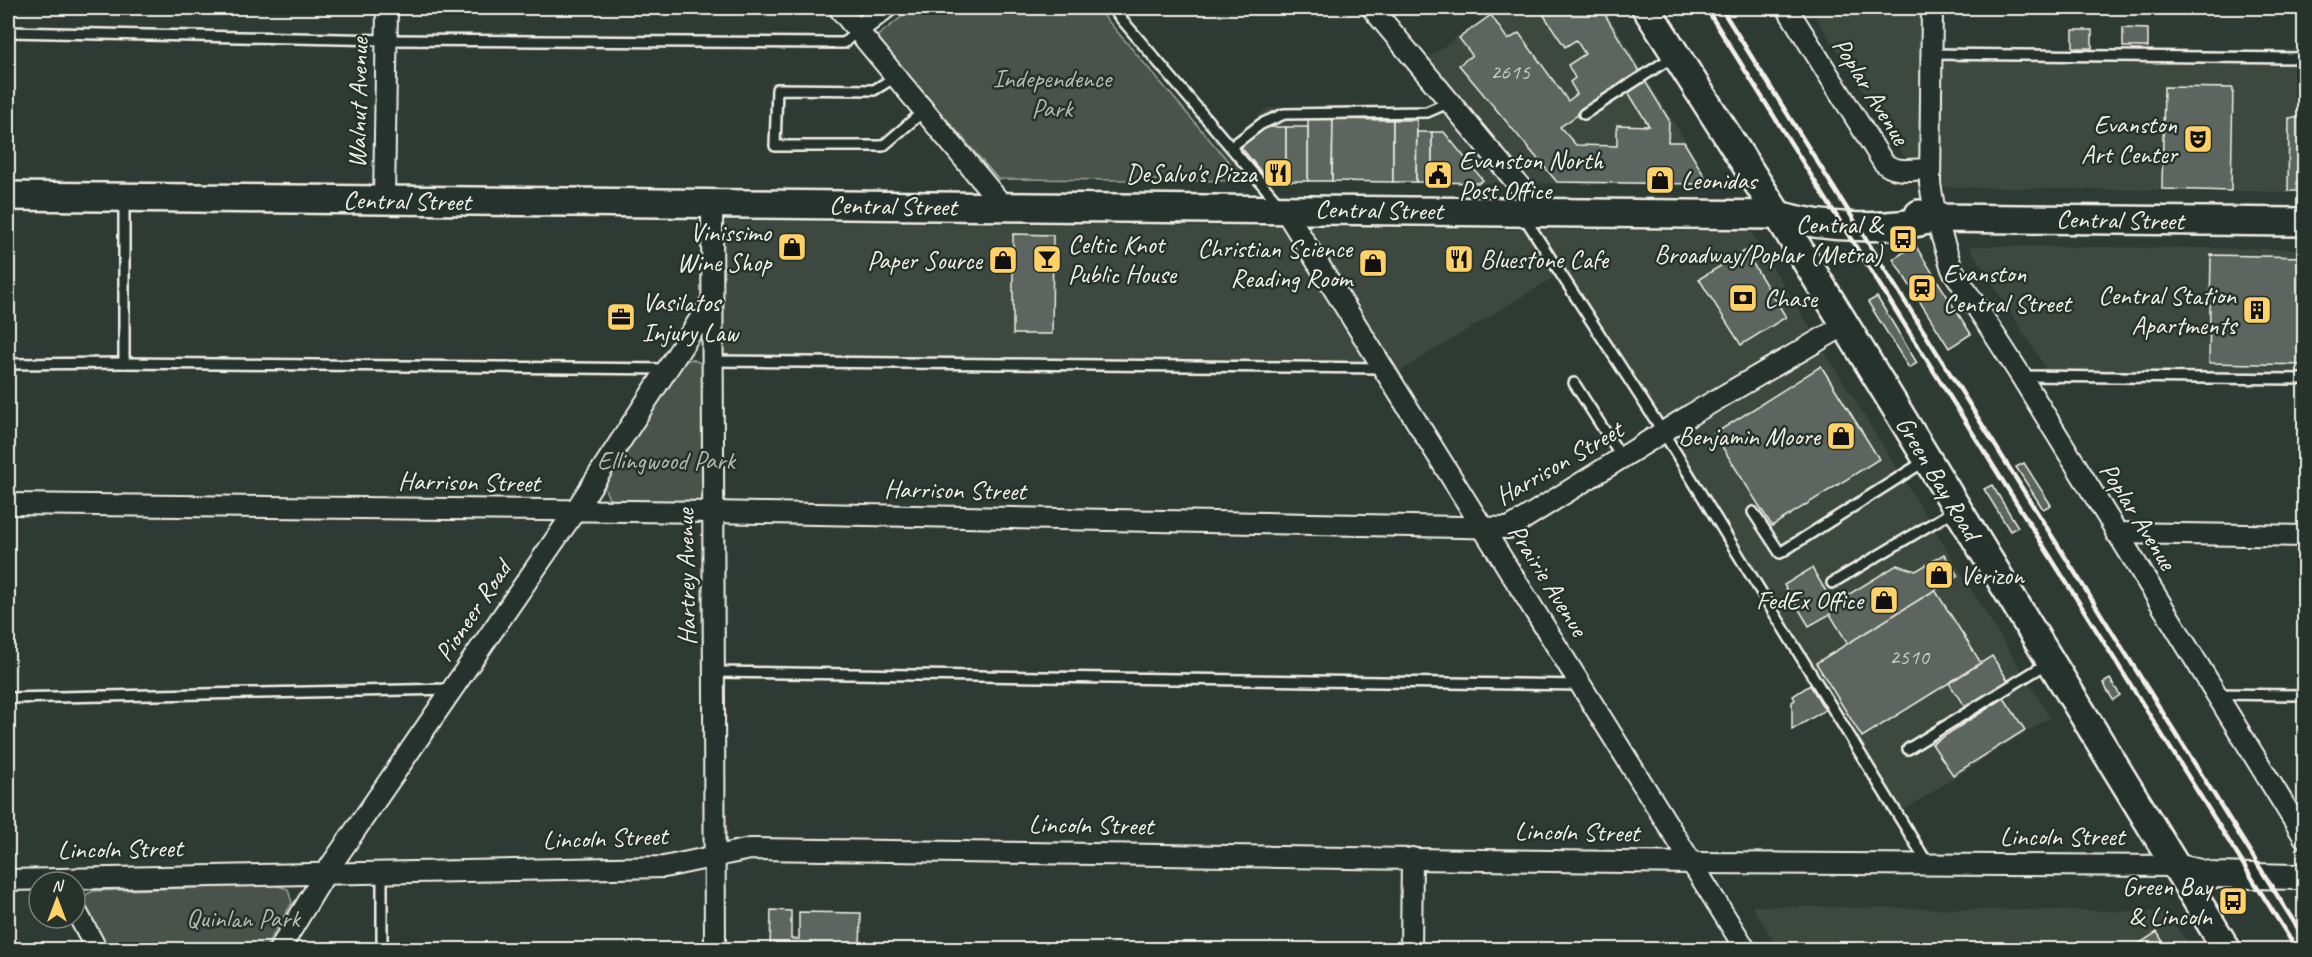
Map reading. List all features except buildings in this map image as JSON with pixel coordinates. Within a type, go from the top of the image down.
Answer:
[{"type":"main road","name":"Green Bay Road","points":[[1646,8],[1778,215],[2227,950]]},
{"type":"main road","name":"Central Street","points":[[8,196],[1778,215],[1806,223],[1907,226],[1936,218],[2304,222]]},
{"type":"street","name":"Walnut Avenue","points":[[384,200],[387,8]]},
{"type":"street","points":[[839,8],[1004,207]]},
{"type":"street","points":[[858,30],[886,8]]},
{"type":"street","points":[[1372,8],[1450,102],[1531,212]]},
{"type":"street","name":"Poplar Avenue","points":[[1787,8],[1883,162],[1888,167],[1906,170],[1930,169]]},
{"type":"street","name":"Poplar Avenue","points":[[1932,8],[1930,169],[1936,218],[1952,269],[2021,376],[2304,837]]},
{"type":"street","name":"Hartrey Avenue","points":[[712,204],[715,950]]},
{"type":"street","name":"Prairie Avenue","points":[[1284,209],[1386,368],[1746,950]]},
{"type":"street","name":"Pioneer Road","points":[[279,950],[326,874],[575,511],[711,302]]},
{"type":"street","name":"Harrison Street","points":[[8,504],[712,512],[1509,528],[1664,432],[1845,325]]},
{"type":"street","points":[[2116,533],[2304,536]]},
{"type":"street","name":"Lincoln Street","points":[[87,879],[664,867],[750,849],[1692,863],[2175,866],[2213,875],[2296,877],[2304,874]]},
{"type":"street","points":[[1411,950],[1412,858]]},
{"type":"street","name":"Lincoln Street","points":[[2175,866],[2202,858],[2295,860],[2304,863]]},
{"type":"street","name":"Lincoln Street","points":[[8,880],[27,880]]},
{"type":"street","points":[[86,930],[97,950]]},
{"type":"lane","points":[[1112,8],[1284,209]]},
{"type":"lane","points":[[8,33],[387,40],[844,44],[858,30]]},
{"type":"lane","points":[[1584,114],[1676,54]]},
{"type":"lane","points":[[1931,54],[2304,58]]},
{"type":"lane","points":[[897,76],[874,90],[777,89],[775,146],[883,146],[925,110]]},
{"type":"lane","points":[[1231,147],[1261,124],[1284,114],[1415,113],[1426,112],[1450,102]]},
{"type":"lane","points":[[124,198],[124,363]]},
{"type":"lane","points":[[1531,212],[1928,864]]},
{"type":"lane","points":[[711,361],[1386,368]]},
{"type":"lane","points":[[8,364],[124,363],[667,369]]},
{"type":"lane","points":[[2021,376],[2304,379]]},
{"type":"lane","points":[[1574,383],[1622,458]]},
{"type":"lane","points":[[1753,512],[1780,553],[1927,460]]},
{"type":"lane","points":[[1832,583],[1957,509]]},
{"type":"lane","points":[[1908,749],[2050,661]]},
{"type":"lane","points":[[714,672],[1581,685]]},
{"type":"lane","points":[[8,698],[452,689]]},
{"type":"lane","points":[[2216,694],[2304,694]]},
{"type":"lane","points":[[382,873],[382,950]]},
{"type":"shaded area","points":[[1498,8],[1604,8],[1712,185],[1245,181],[1218,149],[1268,108],[1451,109],[1417,66]]},
{"type":"shaded area","points":[[1810,8],[1930,8],[1928,52],[2304,58],[2304,192],[1942,187],[1942,158],[1906,159]]},
{"type":"shaded area","points":[[720,221],[1751,232],[2050,717],[1896,815],[1559,274],[1392,376],[1387,366],[720,358]]},
{"type":"shaded area","points":[[1969,246],[2304,249],[2304,384],[2055,383]]},
{"type":"shaded area","points":[[1752,906],[2167,912],[2191,949],[1779,949]]},
{"type":"green space","name":"Independence Park","points":[[913,8],[1097,8],[1245,181],[998,179],[876,37]]},
{"type":"green space","name":"Ellingwood Park","points":[[692,359],[704,365],[706,498],[697,502],[609,499],[604,486],[607,478],[680,363]]},
{"type":"green space","name":"Quinlan Park","points":[[275,885],[288,889],[292,903],[264,950],[106,949],[87,913],[87,894],[94,891]]},
{"type":"railway","points":[[1706,8],[2297,950]]},
{"type":"railway","points":[[1721,8],[2304,938]]},
{"type":"place","name":"Evanston Art Center","points":[[2198,139]]},
{"type":"place","name":"DeSalvo's Pizza","points":[[1278,173]]},
{"type":"place","name":"Evanston North Post Office","points":[[1438,175]]},
{"type":"place","name":"Leonidas","points":[[1660,180]]},
{"type":"place","name":"Central & Broadway/Poplar (Metra)","points":[[1903,239]]},
{"type":"place","name":"Vinissimo Wine Shop","points":[[792,247]]},
{"type":"place","name":"Celtic Knot Public House","points":[[1047,259]]},
{"type":"place","name":"Bluestone Cafe","points":[[1459,259]]},
{"type":"place","name":"Paper Source","points":[[1003,260]]},
{"type":"place","name":"Christian Science Reading Room","points":[[1373,263]]},
{"type":"place","name":"Evanston Central Street","points":[[1922,288]]},
{"type":"place","name":"Chase","points":[[1743,298]]},
{"type":"place","name":"Central Station Apartments","points":[[2257,310]]},
{"type":"place","name":"Vasilatos Injury Law","points":[[621,317]]},
{"type":"place","name":"Benjamin Moore","points":[[1841,436]]},
{"type":"place","name":"Verizon","points":[[1939,575]]},
{"type":"place","name":"FedEx Office","points":[[1884,600]]},
{"type":"place","name":"Green Bay & Lincoln","points":[[2233,901]]}]
